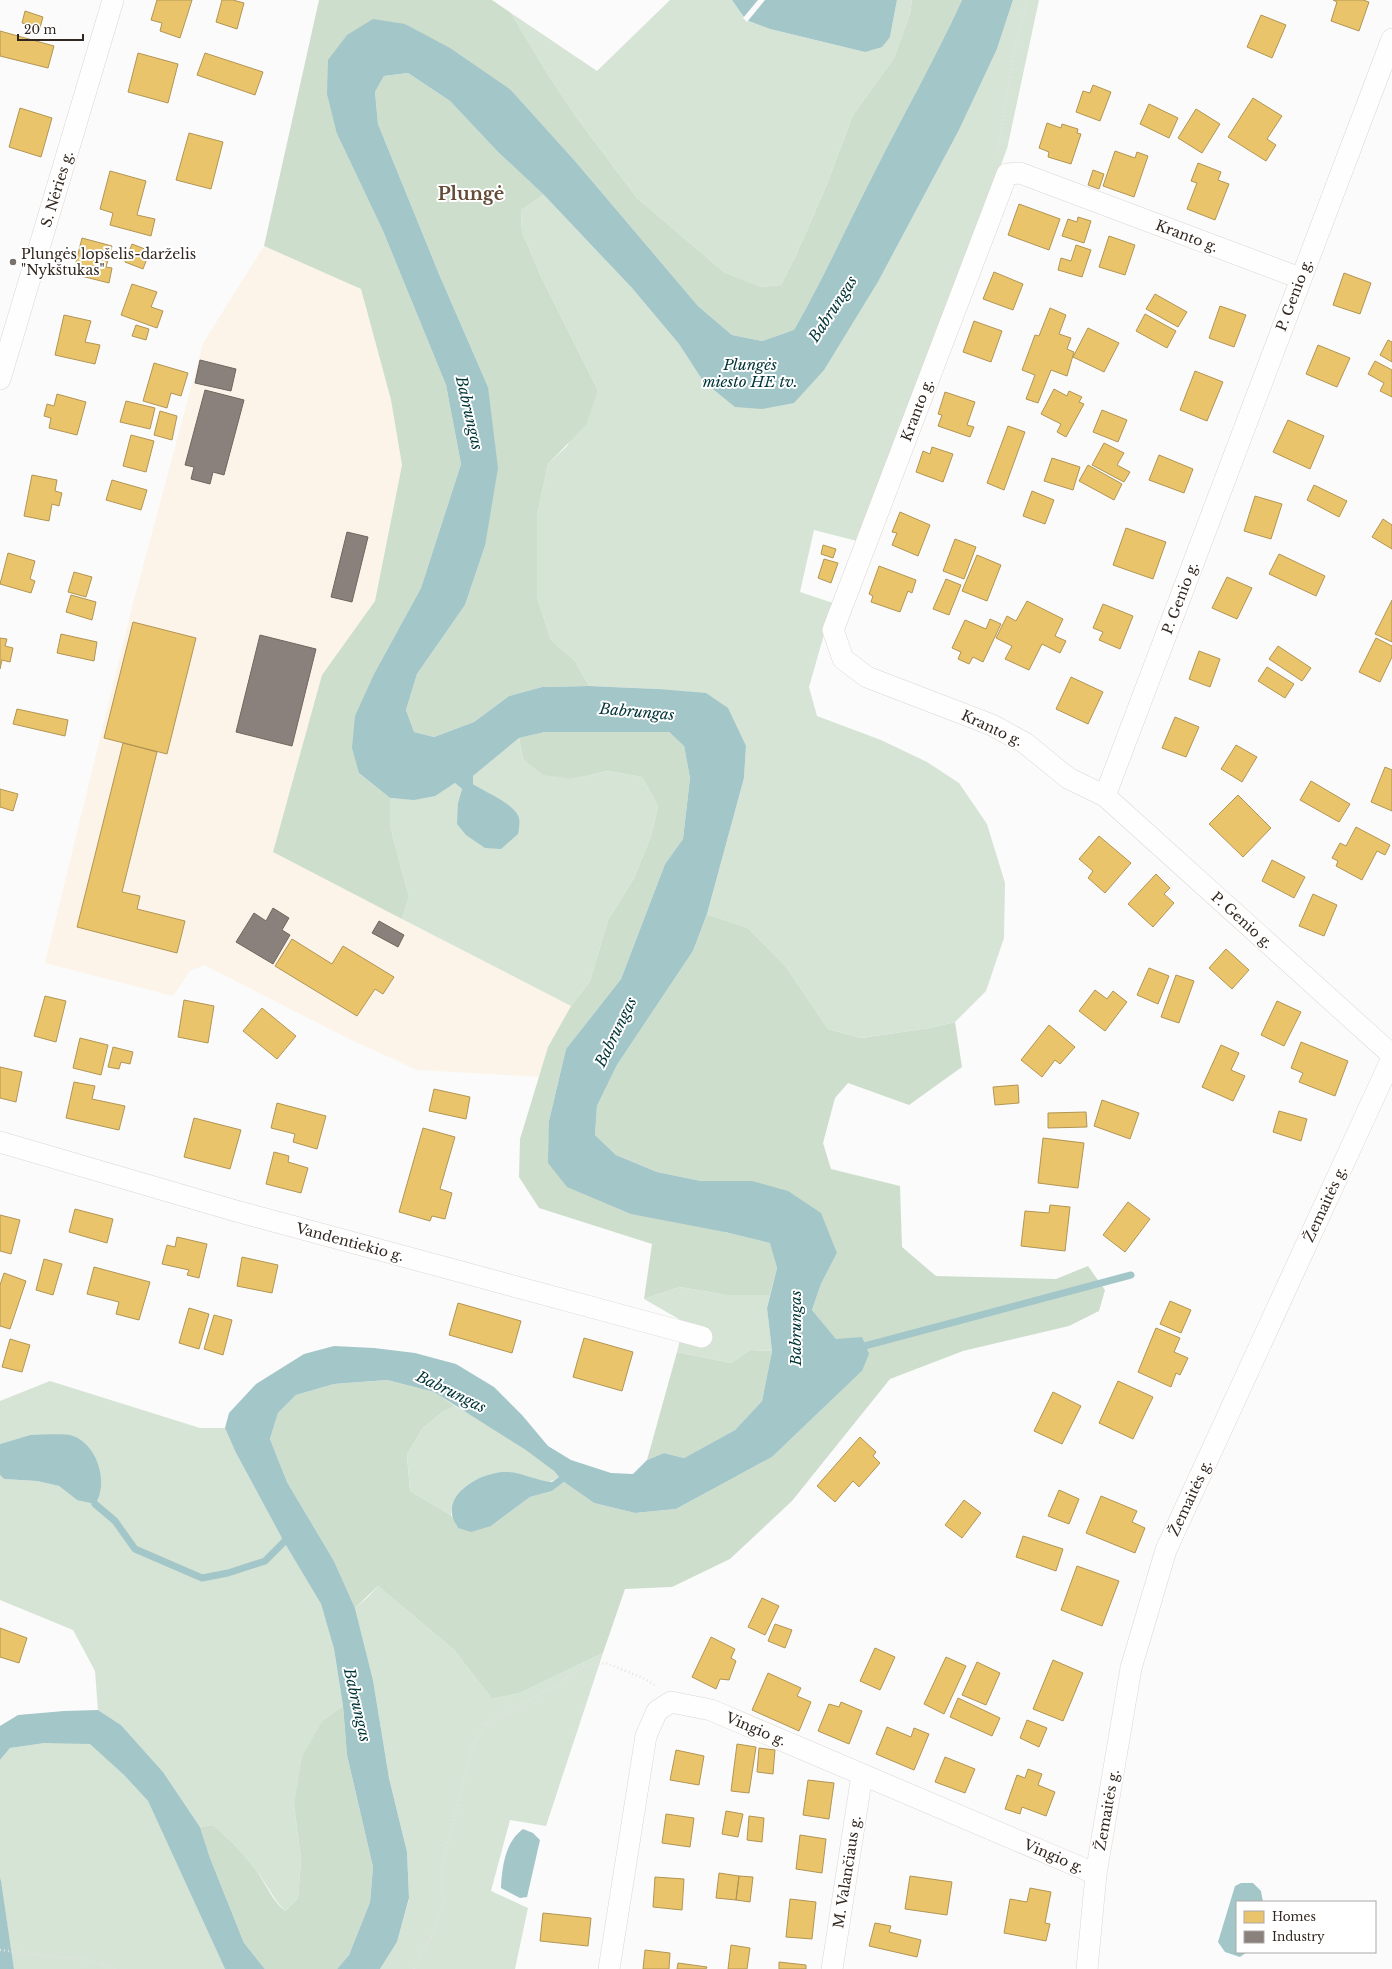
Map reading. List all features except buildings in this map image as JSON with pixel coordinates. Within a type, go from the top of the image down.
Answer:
[{"type":"street","name":"S. Nėries g.","points":[[0,379],[113,0]]},
{"type":"street","name":"P. Genio g.","points":[[1392,38],[1105,796],[1392,1057]]},
{"type":"street","name":"Kranto g.","points":[[1105,796],[1068,778],[1025,742],[992,725],[866,677],[843,659],[834,630],[1007,174],[1020,173],[1300,278]]},
{"type":"street","name":"Žemaitės g.","points":[[1086,1969],[1096,1874],[1131,1668],[1166,1550],[1392,1057]]},
{"type":"street","name":"Vandentiekio g.","points":[[0,1142],[236,1211],[702,1337]]},
{"type":"street","name":"Vingio g.","points":[[671,1702],[711,1710],[1096,1874]]},
{"type":"street","points":[[609,1969],[646,1736],[657,1711],[671,1702]]},
{"type":"street","name":"M. Valančiaus g.","points":[[832,1969],[862,1775]]},
{"type":"path","points":[[1007,174],[996,154],[1015,46],[1028,0]]},
{"type":"path","points":[[414,1969],[430,1939],[443,1903],[442,1866],[471,1750],[484,1725],[557,1684],[583,1666],[606,1663],[645,1679],[661,1690],[671,1702]]},
{"type":"path","points":[[0,1950],[85,1959],[117,1969]]},
{"type":"shaded area","points":[[264,246],[361,289],[391,400],[402,465],[375,601],[322,676],[273,852],[571,1006],[548,1047],[539,1077],[417,1070],[345,1037],[204,965],[190,971],[173,996],[45,963],[132,607],[203,343]]},
{"type":"green space","points":[[319,0],[492,0],[511,13],[547,73],[577,118],[637,198],[724,272],[760,287],[781,285],[797,253],[827,184],[853,115],[894,58],[910,14],[912,0],[962,0],[825,272],[794,330],[762,341],[732,335],[698,306],[575,161],[511,90],[405,24],[337,134],[383,231],[446,385],[461,464],[421,588],[375,672],[359,773],[390,798],[390,826],[409,897],[402,919],[273,852],[322,675],[375,601],[402,465],[391,400],[361,289],[264,246]]},
{"type":"green space","points":[[670,0],[732,0],[746,20],[770,29],[865,52],[890,37],[897,0],[912,0],[910,14],[894,58],[853,115],[827,184],[797,253],[781,285],[759,287],[724,272],[637,198],[577,118],[547,73],[511,13],[597,71]]},
{"type":"green space","points":[[1013,0],[1039,0],[1007,149],[857,541],[814,530],[800,592],[833,603],[809,687],[817,716],[881,740],[927,762],[959,783],[987,824],[1005,883],[1004,938],[986,991],[955,1022],[929,1028],[861,1038],[828,1029],[787,968],[748,928],[707,914],[744,778],[746,746],[658,689],[589,686],[575,661],[551,640],[537,597],[537,516],[548,464],[567,446],[598,390],[540,274],[522,232],[521,210],[544,195],[632,288],[679,344],[703,381],[879,280],[959,130],[997,49]]},
{"type":"green space","points":[[408,73],[450,101],[498,152],[544,195],[521,210],[522,232],[540,274],[598,390],[586,425],[548,464],[537,516],[537,597],[551,640],[575,661],[589,686],[542,687],[509,696],[474,722],[434,737],[414,732],[406,710],[417,674],[465,605],[485,546],[488,387],[439,274],[378,124],[375,92],[384,76]]},
{"type":"green space","points":[[545,732],[669,732],[684,746],[690,778],[683,839],[665,864],[621,979],[566,1049],[549,1121],[725,1232],[771,1243],[777,1268],[770,1295],[726,1295],[680,1287],[644,1299],[652,1244],[539,1208],[519,1177],[520,1139],[548,1047],[571,1006],[590,981],[608,920],[634,878],[651,836],[658,806],[642,777],[608,771],[573,779],[543,775],[523,759],[519,738]]},
{"type":"green space","points":[[519,738],[523,759],[573,779],[608,771],[642,777],[658,806],[651,836],[634,878],[608,920],[590,981],[571,1006],[402,919],[409,897],[390,826],[390,798],[424,798],[438,793],[455,783],[462,789],[458,803],[505,803],[473,784],[473,776]]},
{"type":"green space","points":[[707,914],[748,928],[787,968],[828,1029],[861,1038],[929,1028],[955,1022],[962,1067],[909,1105],[848,1083],[835,1098],[823,1143],[831,1169],[900,1186],[902,1247],[936,1276],[1056,1279],[1088,1266],[1105,1290],[1099,1311],[1069,1326],[963,1351],[890,1379],[792,1501],[730,1559],[672,1587],[625,1589],[603,1653],[520,1693],[492,1699],[454,1650],[378,1586],[355,1608],[334,1561],[287,1482],[270,1439],[278,1413],[296,1395],[334,1384],[387,1380],[434,1392],[455,1406],[441,1413],[422,1429],[407,1455],[410,1491],[451,1515],[458,1528],[491,1526],[530,1497],[552,1491],[564,1482],[594,1503],[635,1513],[676,1509],[772,1457],[862,1371],[812,1310],[821,1284],[837,1253],[752,1181],[701,1181],[657,1172],[616,1155],[595,1135],[597,1106],[617,1065],[693,951]]},
{"type":"green space","points":[[680,1287],[726,1295],[770,1295],[767,1308],[772,1351],[750,1350],[731,1363],[677,1352],[684,1322],[644,1299]]},
{"type":"green space","points":[[750,1350],[772,1351],[762,1401],[735,1430],[684,1458],[664,1453],[647,1460],[677,1352],[731,1363]]},
{"type":"green space","points":[[50,1381],[200,1428],[225,1428],[235,1451],[284,1542],[321,1604],[334,1649],[343,1706],[323,1720],[294,1805],[301,1860],[298,1898],[285,1911],[277,1902],[256,1870],[236,1846],[213,1825],[200,1827],[163,1772],[121,1725],[98,1710],[95,1671],[73,1630],[0,1600],[0,1475],[4,1479],[37,1481],[59,1486],[77,1500],[30,1435],[0,1444],[0,1401]]},
{"type":"green space","points":[[455,1406],[525,1448],[539,1458],[559,1477],[549,1482],[509,1475],[497,1475],[476,1480],[459,1492],[454,1502],[451,1515],[410,1491],[407,1455],[422,1429],[441,1413]]},
{"type":"green space","points":[[378,1586],[454,1650],[492,1699],[520,1693],[603,1653],[546,1826],[510,1820],[491,1891],[528,1908],[515,1969],[380,1969],[397,1942],[409,1899],[407,1852],[389,1778],[373,1680],[355,1608]]},
{"type":"green space","points":[[343,1706],[347,1755],[373,1867],[370,1902],[349,1955],[337,1969],[265,1969],[244,1943],[210,1858],[200,1827],[213,1825],[230,1840],[256,1870],[280,1907],[285,1911],[298,1898],[301,1860],[294,1805],[302,1757],[323,1720]]},
{"type":"green space","points":[[45,1743],[90,1743],[124,1775],[148,1801],[225,1969],[14,1969],[0,1877],[0,1760],[10,1748]]},
{"type":"water","points":[[732,0],[897,0],[890,37],[882,47],[865,52],[770,29],[746,20]]},
{"type":"water","points":[[962,0],[1013,0],[997,49],[959,130],[879,280],[824,370],[794,403],[762,409],[735,407],[703,381],[679,344],[632,288],[544,195],[498,152],[450,101],[408,73],[384,76],[375,92],[378,124],[439,274],[488,387],[498,468],[485,546],[465,605],[417,674],[406,710],[414,732],[434,737],[474,722],[509,696],[542,687],[589,686],[706,693],[728,708],[746,746],[744,778],[707,914],[693,951],[617,1065],[597,1106],[595,1135],[616,1155],[657,1172],[701,1181],[752,1181],[788,1191],[821,1213],[837,1253],[821,1284],[812,1310],[836,1339],[862,1337],[869,1354],[862,1371],[772,1457],[676,1509],[635,1513],[594,1503],[564,1482],[552,1491],[530,1497],[491,1526],[471,1532],[458,1528],[453,1520],[452,1514],[456,1497],[469,1484],[487,1475],[504,1472],[516,1473],[552,1482],[559,1477],[554,1471],[526,1450],[434,1392],[387,1380],[334,1384],[296,1395],[278,1413],[270,1439],[287,1482],[334,1561],[355,1608],[373,1680],[389,1778],[407,1852],[409,1898],[397,1942],[380,1969],[337,1969],[349,1955],[370,1902],[373,1867],[347,1755],[343,1706],[334,1649],[321,1604],[284,1542],[235,1451],[225,1428],[229,1413],[256,1384],[304,1354],[334,1346],[374,1348],[415,1353],[456,1364],[494,1387],[522,1415],[548,1446],[571,1460],[611,1473],[633,1474],[647,1460],[664,1453],[684,1458],[735,1430],[762,1401],[772,1351],[767,1308],[777,1268],[770,1243],[725,1232],[631,1214],[567,1187],[548,1163],[549,1121],[566,1049],[621,979],[665,864],[683,839],[690,778],[684,746],[669,732],[545,732],[519,738],[473,776],[473,784],[506,803],[512,808],[519,818],[518,834],[501,849],[485,848],[466,835],[457,824],[458,803],[462,789],[455,783],[435,796],[414,800],[390,798],[359,773],[352,748],[355,716],[375,672],[421,588],[461,464],[446,385],[383,231],[337,134],[327,94],[328,60],[347,35],[373,19],[405,24],[450,48],[511,90],[575,161],[698,306],[732,335],[762,341],[794,330],[825,272]]},
{"type":"water","points":[[30,1435],[70,1435],[82,1441],[89,1448],[95,1456],[101,1476],[99,1496],[95,1504],[77,1500],[59,1486],[37,1481],[4,1479],[0,1475],[0,1444]]},
{"type":"water","points":[[98,1710],[121,1725],[163,1772],[200,1827],[210,1858],[244,1943],[265,1969],[225,1969],[148,1801],[124,1775],[90,1744],[45,1743],[10,1748],[0,1760],[0,1726],[18,1715]]},
{"type":"water","points":[[523,1829],[533,1833],[540,1840],[527,1897],[520,1898],[501,1888],[502,1872],[508,1848],[517,1834]]},
{"type":"water","points":[[0,1877],[1,1881],[14,1969],[0,1969]]},
{"type":"water","points":[[1241,1883],[1253,1883],[1261,1891],[1263,1901],[1236,1901],[1236,1953],[1246,1953],[1240,1957],[1225,1952],[1218,1942],[1235,1886]]},
{"type":"pier","points":[[758,0],[765,0],[747,22],[743,18]]},
{"type":"waterway","points":[[857,1348],[1131,1275]]},
{"type":"waterway","points":[[95,1504],[115,1521],[135,1549],[202,1578],[228,1573],[265,1561],[284,1542],[287,1535]]},
{"type":"place","name":"Plungės lopšelis-darželis \"Nykštukas\"","points":[[13,262]]},
{"type":"district","name":"Plungė","points":[[471,194]]},
{"type":"water label","name":"Babrungas","points":[[833,309]]},
{"type":"water label","name":"Plungės miesto HE tv.","points":[[750,374]]},
{"type":"water label","name":"Babrungas","points":[[469,413]]},
{"type":"water label","name":"Babrungas","points":[[637,712]]},
{"type":"water label","name":"Babrungas","points":[[616,1032]]},
{"type":"water label","name":"Babrungas","points":[[796,1328]]},
{"type":"water label","name":"Babrungas","points":[[451,1392]]},
{"type":"water label","name":"Babrungas","points":[[357,1705]]}]
